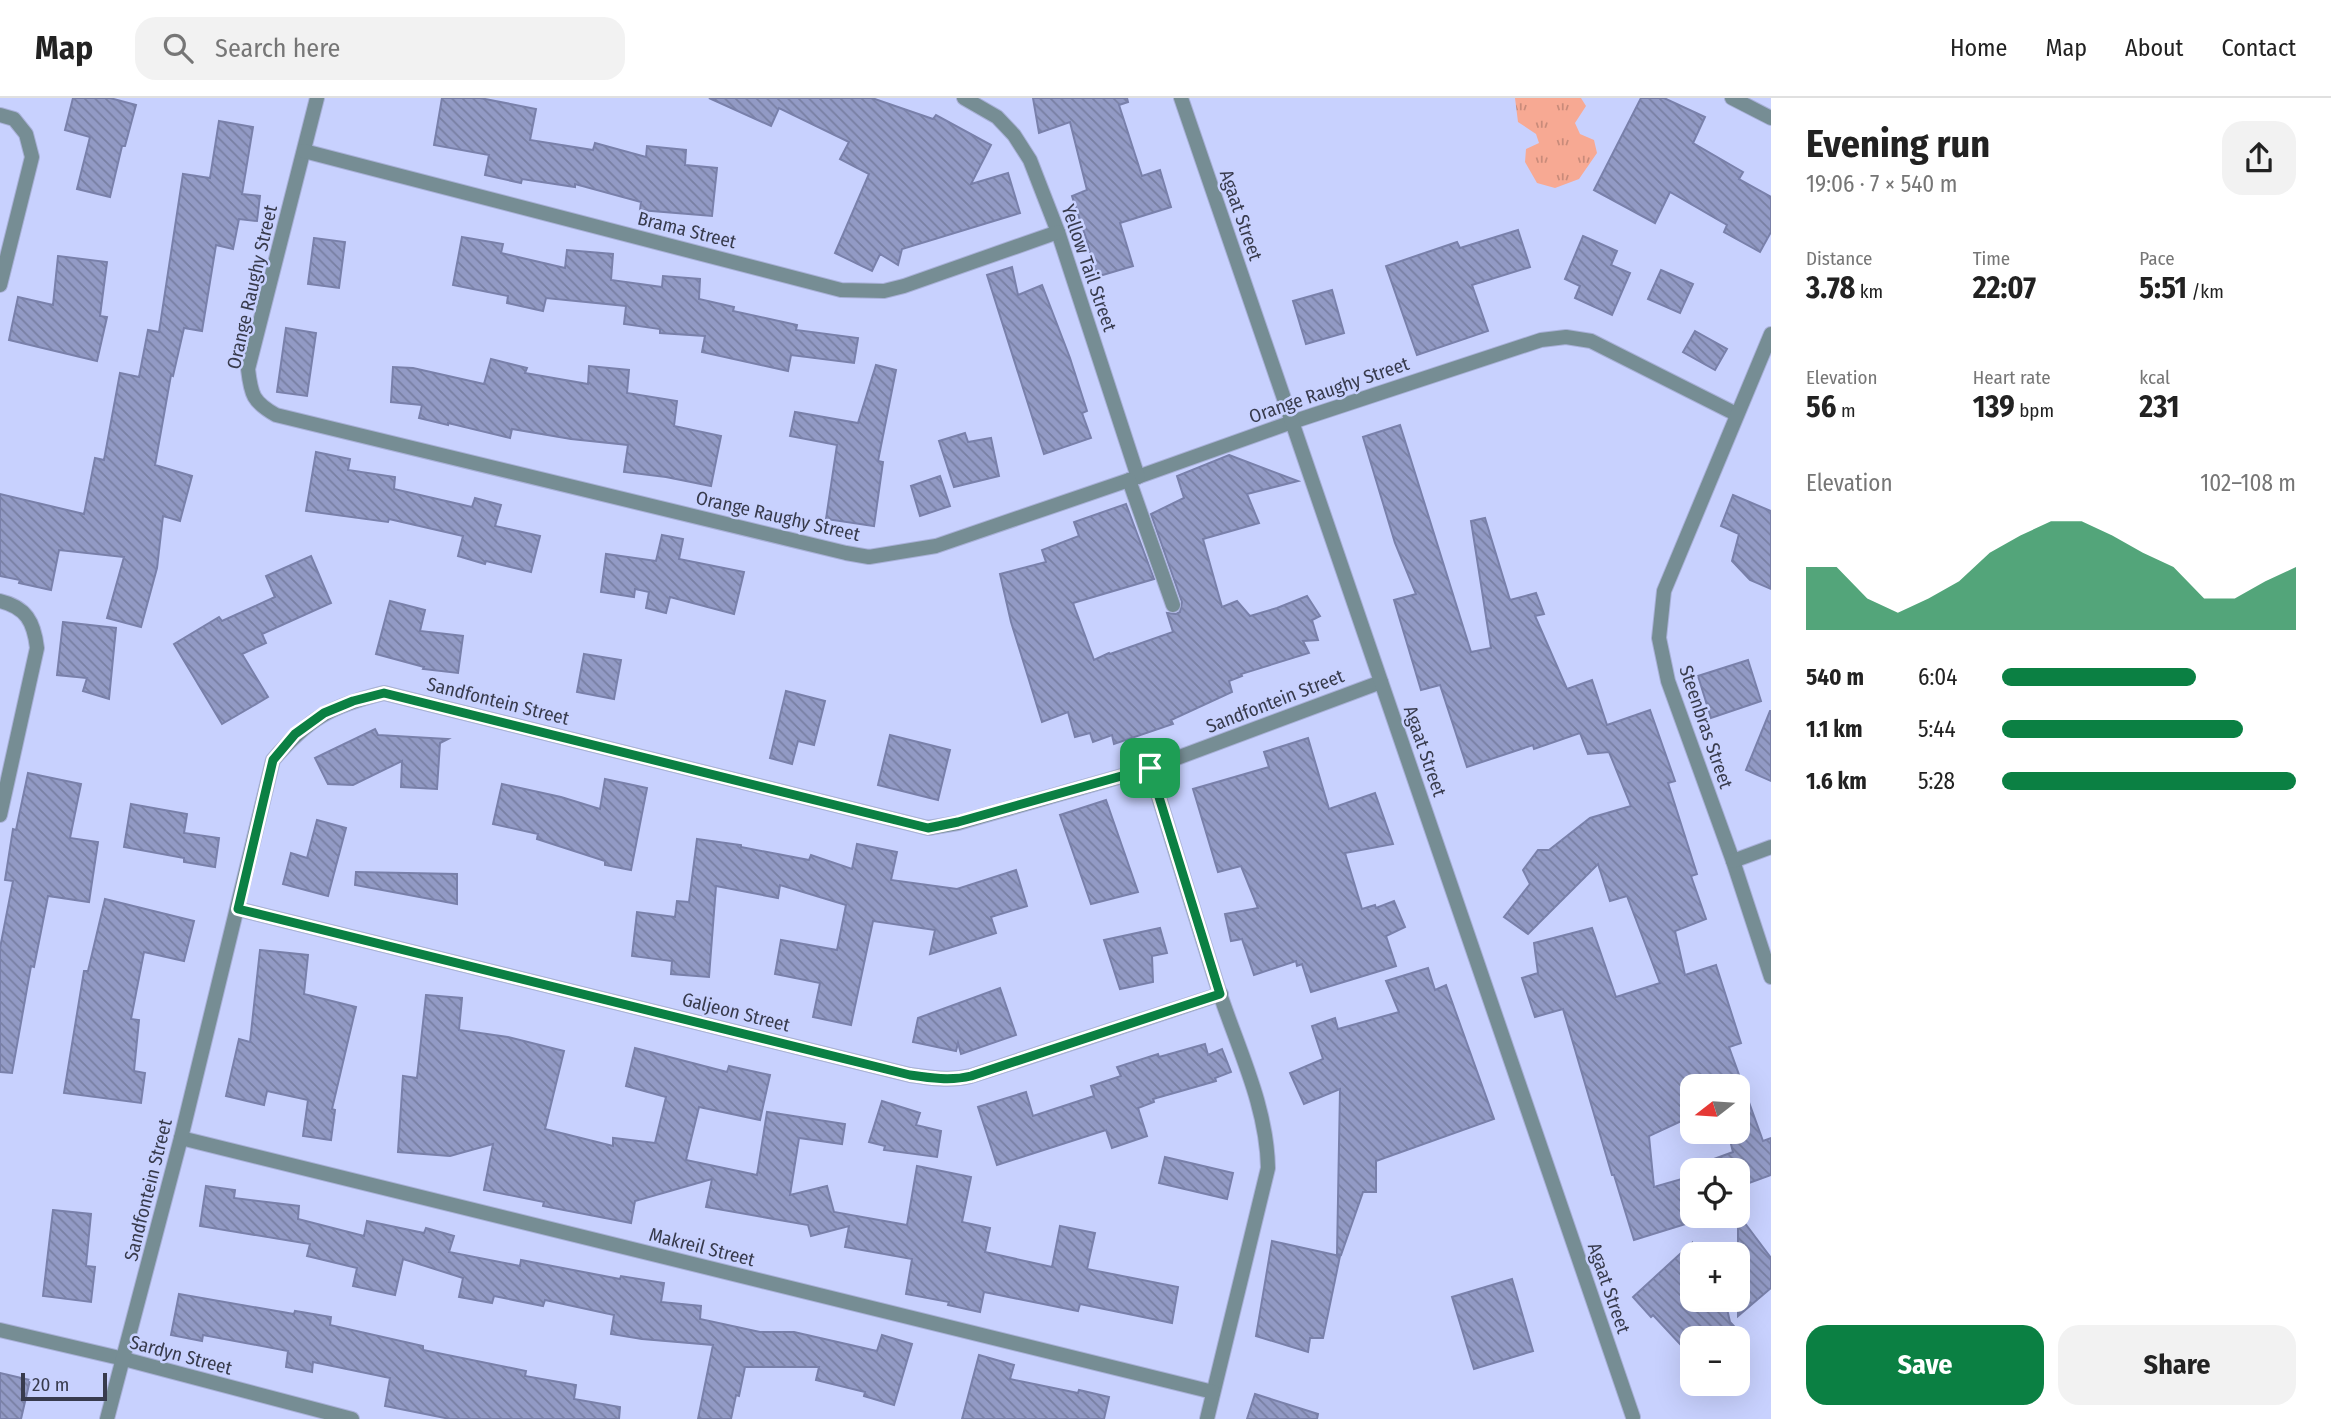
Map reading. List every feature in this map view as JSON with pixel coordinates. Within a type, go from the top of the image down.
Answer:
[{"type":"street","name":"Orange Raughy Street","points":[[317,98],[248,369],[254,399],[264,409],[276,415],[869,557],[936,546],[1292,422],[1541,340],[1566,337],[1591,341],[1736,414]]},
{"type":"street","name":"Yellow Tail Street","points":[[964,98],[997,117],[1014,135],[1030,160],[1058,232],[1173,605]]},
{"type":"street","name":"Agaat Street","points":[[1181,98],[1632,1418]]},
{"type":"street","points":[[1732,98],[1771,118]]},
{"type":"street","points":[[0,115],[14,119],[20,126],[26,134],[32,157],[0,285]]},
{"type":"street","name":"Brama Street","points":[[304,151],[841,290],[884,291],[904,286],[1058,232]]},
{"type":"street","name":"Steenbras Street","points":[[1771,334],[1664,591],[1660,638],[1668,681],[1733,861],[1771,977]]},
{"type":"street","points":[[0,601],[18,606],[29,619],[35,632],[37,648],[0,815]]},
{"type":"street","name":"Sandfontein Street","points":[[107,1419],[181,1138],[273,760],[295,734],[324,713],[353,701],[384,693],[928,828],[1150,768],[1381,682]]},
{"type":"street","points":[[1150,768],[1220,994],[1260,1107],[1267,1140],[1268,1168],[1207,1419]]},
{"type":"street","points":[[1733,861],[1771,847]]},
{"type":"street","name":"Galjeon Street","points":[[238,909],[930,1078],[958,1079],[971,1076],[1220,994]]},
{"type":"street","name":"Makreil Street","points":[[181,1138],[1213,1392]]},
{"type":"street","name":"Sardyn Street","points":[[0,1330],[124,1359],[352,1419]]},
{"type":"green space","points":[[1515,98],[1581,98],[1586,106],[1575,123],[1580,134],[1594,140],[1597,153],[1579,179],[1555,188],[1537,183],[1525,162],[1526,149],[1539,143],[1536,134],[1518,122]]},
{"type":"building","points":[[73,98],[110,98],[136,105],[125,146],[122,146],[110,197],[77,189],[90,137],[65,130]]},
{"type":"building","points":[[442,98],[480,98],[536,109],[530,140],[593,150],[595,143],[646,157],[647,146],[686,150],[685,165],[717,168],[712,216],[640,210],[641,202],[575,184],[575,187],[522,179],[521,183],[485,175],[489,155],[434,145]]},
{"type":"building","points":[[709,98],[872,98],[933,119],[936,115],[991,145],[971,184],[1008,173],[1020,213],[902,249],[898,265],[880,254],[872,271],[835,253],[869,174],[840,159],[849,142],[779,108],[771,126]]},
{"type":"building","points":[[1033,98],[1127,98],[1128,102],[1119,105],[1142,176],[1160,170],[1171,207],[1120,223],[1133,266],[1096,277],[1072,196],[1087,190],[1070,122],[1039,133]]},
{"type":"building","points":[[1641,98],[1664,98],[1705,117],[1693,143],[1743,172],[1739,179],[1771,197],[1771,232],[1760,252],[1724,232],[1727,225],[1670,192],[1655,223],[1594,190]]},
{"type":"building","points":[[219,121],[253,127],[242,194],[260,196],[257,221],[239,219],[233,249],[216,245],[202,331],[184,328],[173,376],[171,375],[155,465],[192,476],[180,521],[163,516],[157,568],[141,627],[107,618],[124,557],[59,550],[51,590],[0,576],[0,494],[84,514],[95,458],[104,460],[120,373],[139,377],[148,330],[159,332],[183,174],[210,178]]},
{"type":"building","points":[[1518,230],[1530,267],[1472,285],[1488,331],[1417,355],[1386,266],[1457,242],[1460,248]]},
{"type":"building","points":[[1583,236],[1617,251],[1611,265],[1630,273],[1612,315],[1575,298],[1580,286],[1565,279]]},
{"type":"building","points":[[462,237],[503,244],[501,253],[565,268],[567,250],[613,254],[611,280],[662,287],[663,276],[700,279],[699,299],[734,307],[733,311],[797,325],[796,330],[858,338],[854,363],[791,355],[788,371],[702,352],[705,336],[660,333],[660,329],[624,324],[626,306],[546,298],[543,311],[507,303],[508,296],[453,285]]},
{"type":"building","points":[[314,238],[345,242],[339,288],[308,284]]},
{"type":"building","points":[[58,256],[107,262],[100,316],[107,317],[97,361],[9,340],[18,297],[53,305]]},
{"type":"building","points":[[1012,267],[1018,295],[1042,285],[1087,411],[1082,413],[1091,438],[1044,454],[987,275]]},
{"type":"building","points":[[1661,270],[1693,284],[1680,313],[1648,299]]},
{"type":"building","points":[[1332,290],[1344,333],[1306,344],[1293,301]]},
{"type":"building","points":[[286,328],[316,333],[307,396],[277,392]]},
{"type":"building","points":[[1695,331],[1727,349],[1715,370],[1683,352]]},
{"type":"building","points":[[491,359],[527,368],[525,373],[588,384],[589,366],[629,370],[627,393],[677,401],[674,426],[721,436],[711,486],[624,472],[628,445],[512,429],[510,438],[419,418],[422,405],[391,402],[393,367],[413,368],[484,384]]},
{"type":"building","points":[[876,365],[896,370],[878,461],[883,462],[874,526],[826,519],[837,445],[790,436],[795,412],[858,423]]},
{"type":"building","points":[[1400,425],[1471,652],[1491,648],[1471,521],[1485,518],[1510,600],[1536,593],[1544,614],[1535,616],[1567,689],[1592,680],[1607,725],[1650,710],[1675,781],[1668,783],[1697,874],[1691,876],[1706,919],[1675,931],[1685,975],[1716,965],[1741,1043],[1729,1047],[1739,1074],[1680,1074],[1680,1122],[1649,1136],[1654,1187],[1680,1179],[1680,1226],[1634,1240],[1563,1009],[1535,1017],[1522,978],[1538,973],[1534,943],[1592,928],[1616,997],[1660,983],[1627,896],[1610,901],[1598,864],[1528,934],[1504,917],[1530,884],[1523,870],[1538,850],[1549,850],[1590,818],[1631,806],[1609,752],[1588,754],[1580,733],[1467,767],[1440,685],[1421,690],[1394,600],[1416,594],[1395,543],[1363,437]]},
{"type":"building","points":[[965,433],[968,442],[991,438],[999,476],[954,487],[939,441]]},
{"type":"building","points":[[316,452],[350,459],[348,470],[395,477],[394,489],[472,507],[475,498],[501,505],[495,526],[540,536],[531,572],[458,556],[463,536],[389,519],[388,522],[306,511]]},
{"type":"building","points":[[1229,455],[1298,481],[1247,494],[1259,523],[1203,539],[1222,607],[1237,601],[1250,616],[1307,596],[1320,616],[1312,620],[1318,640],[1303,641],[1309,653],[1241,674],[1242,676],[1229,681],[1232,692],[1171,720],[1173,724],[1114,744],[1112,735],[1093,742],[1090,733],[1075,737],[1068,712],[1042,722],[1011,622],[1000,574],[1046,562],[1042,550],[1079,536],[1074,522],[1126,504],[1154,579],[1073,603],[1094,660],[1173,632],[1167,613],[1180,612],[1182,602],[1151,514],[1184,498],[1177,476]]},
{"type":"building","points":[[940,476],[950,506],[920,516],[911,486]]},
{"type":"building","points":[[1733,495],[1771,511],[1771,589],[1750,580],[1732,561],[1739,534],[1721,526]]},
{"type":"building","points":[[662,535],[683,539],[679,559],[744,572],[734,614],[670,597],[666,613],[646,608],[649,592],[635,589],[634,597],[601,592],[606,554],[656,561]]},
{"type":"building","points":[[311,556],[331,603],[262,634],[266,643],[242,654],[268,697],[222,724],[174,644],[219,617],[222,621],[275,597],[266,576]]},
{"type":"building","points":[[390,601],[425,610],[420,631],[463,636],[458,673],[423,669],[424,667],[376,654]]},
{"type":"building","points":[[63,622],[116,628],[109,699],[83,691],[87,678],[57,675]]},
{"type":"building","points":[[584,654],[621,660],[614,699],[577,692]]},
{"type":"building","points":[[1748,660],[1761,701],[1711,718],[1698,676]]},
{"type":"building","points":[[786,691],[825,701],[814,745],[798,741],[792,764],[770,758]]},
{"type":"building","points":[[1771,711],[1771,781],[1746,770]]},
{"type":"building","points":[[375,729],[378,735],[448,739],[440,743],[437,789],[401,787],[402,761],[353,785],[328,784],[315,758]]},
{"type":"building","points":[[890,735],[950,750],[938,800],[878,785]]},
{"type":"building","points":[[1308,738],[1329,809],[1375,793],[1393,844],[1345,853],[1362,909],[1375,905],[1376,908],[1394,901],[1405,927],[1386,936],[1396,966],[1311,992],[1302,964],[1297,966],[1296,961],[1254,975],[1242,939],[1231,941],[1225,914],[1258,908],[1241,866],[1218,872],[1193,789],[1269,767],[1264,752]]},
{"type":"building","points":[[28,773],[81,784],[70,838],[98,842],[89,902],[48,896],[34,967],[31,966],[12,1073],[0,1072],[0,948],[13,881],[5,880],[13,829],[16,830]]},
{"type":"building","points":[[605,779],[647,788],[631,870],[605,865],[605,861],[537,839],[538,834],[493,824],[502,784],[600,809]]},
{"type":"building","points":[[1106,800],[1138,892],[1091,904],[1060,815]]},
{"type":"building","points":[[131,804],[187,814],[184,833],[219,838],[215,867],[184,862],[184,858],[124,847]]},
{"type":"building","points":[[317,820],[346,828],[328,896],[283,884],[291,853],[307,858]]},
{"type":"building","points":[[697,839],[741,845],[809,860],[811,855],[852,869],[857,844],[897,852],[891,880],[957,889],[1016,870],[1027,906],[991,917],[996,933],[930,954],[935,930],[873,921],[851,1025],[813,1017],[820,983],[775,974],[781,940],[837,950],[846,905],[780,885],[778,898],[716,886],[709,977],[671,974],[672,961],[632,956],[637,912],[675,917],[677,901],[689,902]]},
{"type":"building","points":[[356,872],[457,874],[457,904],[355,885]]},
{"type":"building","points":[[105,899],[194,921],[184,961],[144,952],[131,1019],[139,1020],[134,1071],[145,1073],[141,1103],[64,1093],[84,971],[88,971]]},
{"type":"building","points":[[1160,928],[1167,953],[1152,956],[1153,982],[1120,989],[1104,940]]},
{"type":"building","points":[[260,950],[308,955],[304,994],[356,1007],[332,1109],[335,1110],[331,1140],[303,1136],[308,1100],[267,1091],[264,1105],[226,1096],[239,1039],[250,1042]]},
{"type":"building","points":[[1428,968],[1435,990],[1446,985],[1494,1119],[1376,1161],[1376,1192],[1363,1192],[1341,1255],[1337,1254],[1340,1089],[1304,1104],[1290,1073],[1323,1059],[1312,1026],[1335,1018],[1338,1029],[1399,1012],[1386,981]]},
{"type":"building","points":[[1000,988],[1016,1035],[961,1054],[958,1043],[956,1051],[913,1042],[918,1018]]},
{"type":"building","points":[[426,995],[462,998],[459,1030],[508,1037],[564,1051],[545,1129],[613,1146],[613,1138],[655,1143],[666,1097],[626,1086],[635,1048],[727,1072],[729,1066],[770,1075],[760,1120],[699,1107],[686,1160],[757,1175],[767,1112],[845,1124],[842,1144],[799,1138],[790,1195],[827,1186],[834,1212],[907,1225],[917,1166],[971,1177],[962,1222],[990,1228],[985,1252],[1052,1267],[1060,1226],[1095,1233],[1087,1269],[1178,1287],[1172,1323],[1080,1304],[1078,1311],[984,1292],[980,1312],[948,1305],[949,1302],[906,1294],[912,1259],[845,1247],[849,1226],[811,1236],[808,1225],[706,1207],[712,1179],[635,1201],[631,1223],[543,1206],[544,1202],[484,1190],[493,1144],[450,1156],[398,1152],[403,1076],[417,1078]]},
{"type":"building","points":[[1205,1044],[1208,1055],[1222,1049],[1231,1072],[1215,1078],[1216,1081],[1153,1099],[1154,1102],[1138,1108],[1147,1136],[1112,1148],[1106,1130],[997,1165],[978,1107],[1026,1092],[1033,1116],[1094,1096],[1091,1086],[1121,1076],[1117,1067],[1158,1054],[1159,1057]]},
{"type":"building","points":[[882,1101],[920,1113],[916,1125],[941,1131],[937,1157],[884,1150],[885,1146],[869,1142]]},
{"type":"building","points":[[1750,1105],[1763,1141],[1771,1138],[1771,1175],[1750,1183],[1750,1158],[1716,1158],[1733,1152],[1731,1144],[1750,1144]]},
{"type":"building","points":[[1165,1157],[1233,1173],[1227,1199],[1159,1183]]},
{"type":"building","points":[[206,1186],[235,1190],[234,1198],[299,1206],[298,1219],[364,1236],[367,1221],[424,1233],[426,1228],[454,1236],[449,1252],[520,1266],[521,1260],[620,1279],[621,1276],[664,1283],[661,1302],[701,1306],[700,1319],[760,1332],[794,1332],[877,1351],[882,1335],[912,1344],[894,1405],[864,1396],[865,1392],[816,1380],[819,1367],[745,1367],[731,1419],[698,1419],[713,1345],[611,1334],[614,1315],[545,1300],[543,1306],[494,1296],[492,1303],[459,1297],[463,1278],[403,1259],[395,1295],[353,1286],[357,1268],[307,1256],[310,1244],[200,1226]]},
{"type":"building","points":[[53,1210],[91,1214],[86,1266],[95,1267],[91,1302],[43,1296]]},
{"type":"building","points":[[1738,1228],[1748,1228],[1771,1258],[1771,1288],[1750,1306],[1750,1242],[1738,1242]]},
{"type":"building","points":[[1272,1241],[1340,1256],[1323,1338],[1310,1338],[1308,1352],[1256,1336]]},
{"type":"building","points":[[1680,1254],[1680,1312],[1728,1312],[1734,1326],[1680,1326],[1680,1344],[1633,1297]]},
{"type":"building","points":[[1512,1279],[1533,1351],[1474,1369],[1452,1297]]},
{"type":"building","points":[[179,1294],[294,1314],[295,1311],[331,1317],[330,1325],[423,1346],[423,1350],[526,1371],[525,1376],[576,1385],[574,1399],[620,1407],[619,1419],[450,1419],[385,1406],[390,1378],[313,1362],[312,1372],[286,1367],[288,1351],[203,1335],[202,1341],[171,1335]]},
{"type":"building","points":[[979,1355],[1014,1365],[1010,1379],[1109,1397],[1104,1419],[962,1419]]},
{"type":"building","points":[[0,1373],[30,1380],[21,1419],[0,1419]]},
{"type":"building","points":[[1255,1394],[1318,1414],[1317,1419],[1247,1419]]},
{"type":"route","points":[[384,693],[928,828],[1150,768],[1220,994],[958,1079],[910,1075],[238,909],[273,760],[295,734],[324,713],[353,701],[384,693]]}]
